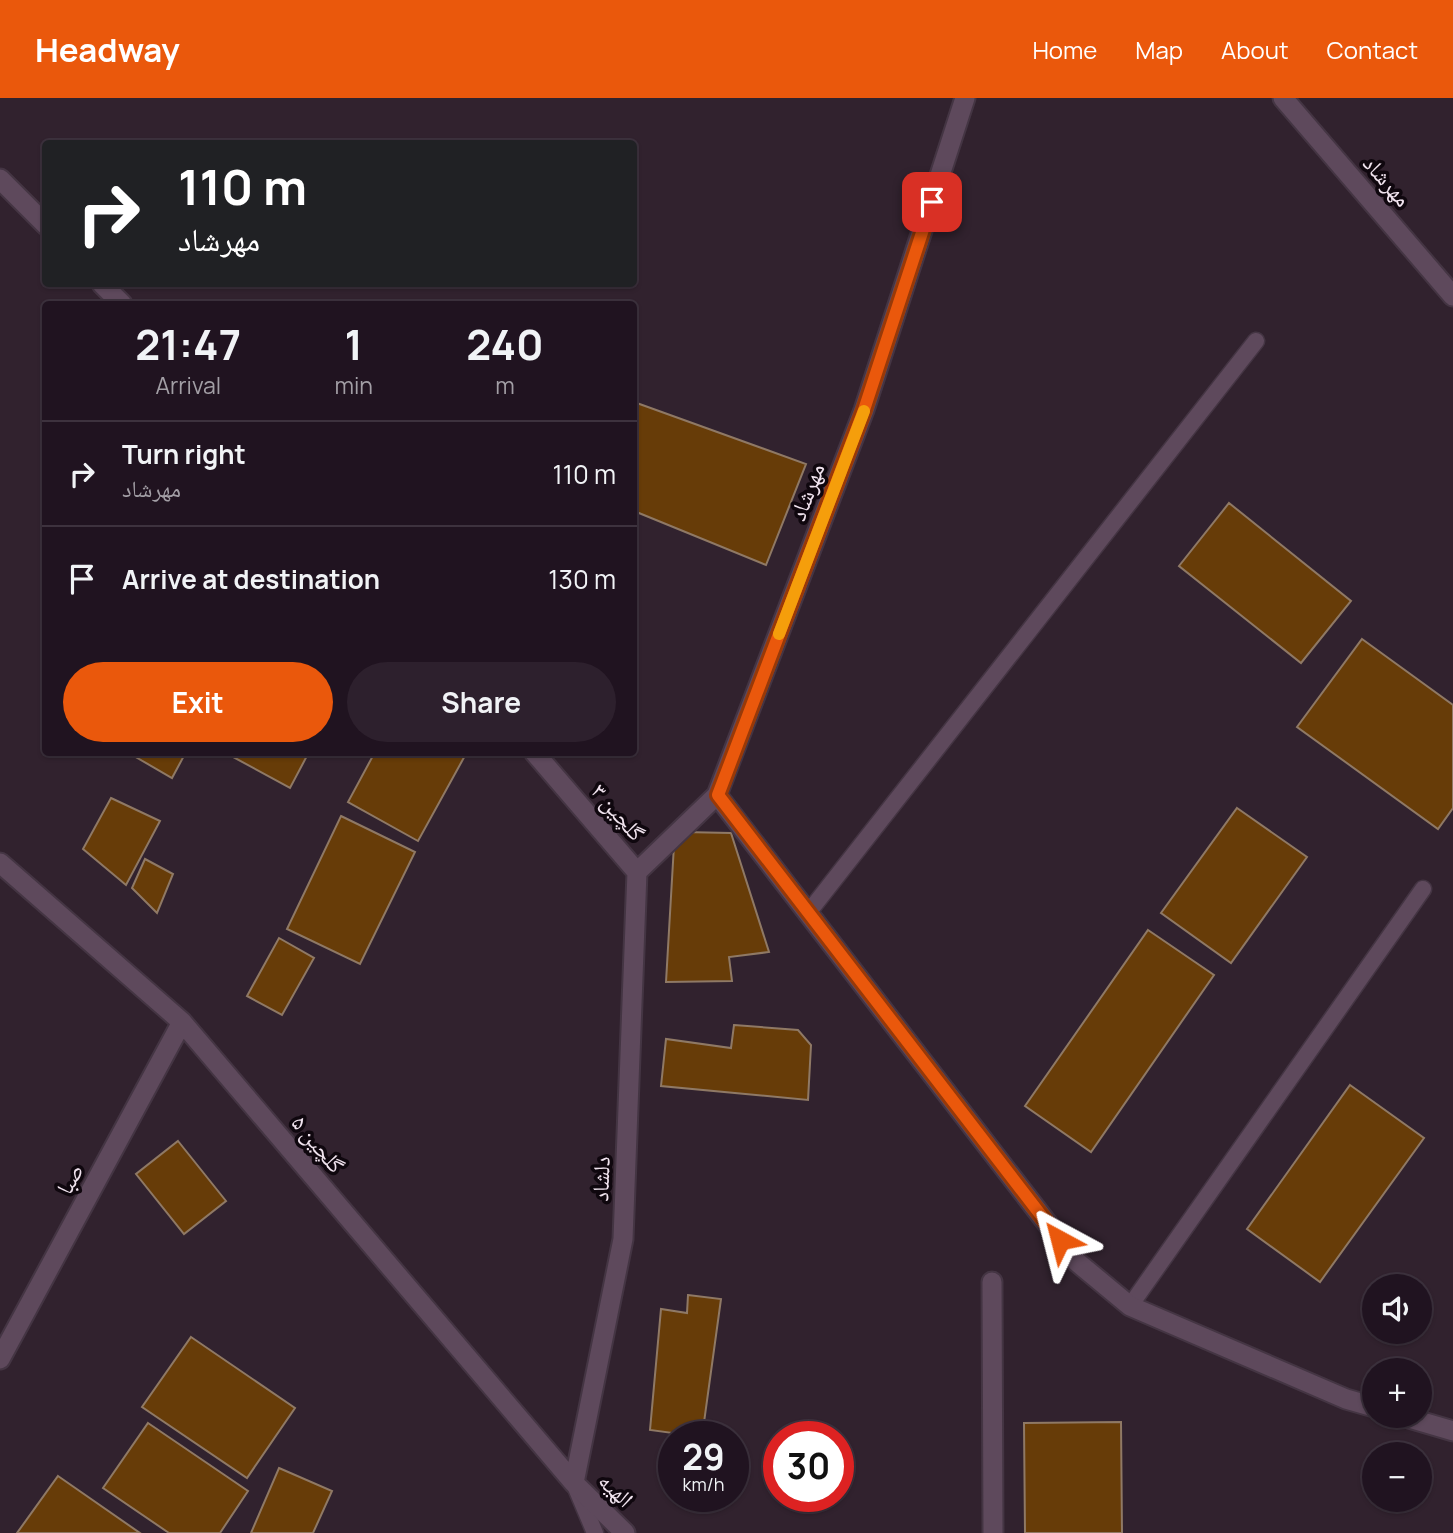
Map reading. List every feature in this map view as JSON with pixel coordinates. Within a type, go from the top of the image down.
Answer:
[{"type":"street","name":"مهرشاد","points":[[637,872],[718,795],[864,410],[965,98]]},
{"type":"street","name":"مهرشاد","points":[[1283,98],[1453,296]]},
{"type":"street","points":[[0,178],[42,221]]},
{"type":"street","points":[[105,287],[119,301]]},
{"type":"street","name":"گلچین ۳","points":[[537,756],[637,872]]},
{"type":"street","points":[[718,795],[1077,1262],[1129,1306],[1362,1404]]},
{"type":"street","name":"گلچین ۵","points":[[0,863],[182,1022],[574,1483]]},
{"type":"street","name":"دلشاد","points":[[574,1483],[623,1239],[637,872]]},
{"type":"street","name":"صبا","points":[[0,1359],[182,1022]]},
{"type":"street","points":[[992,1282],[993,1533]]},
{"type":"street","points":[[1432,1425],[1453,1431]]},
{"type":"street","name":"الهیه","points":[[574,1483],[625,1533]]},
{"type":"lane","points":[[808,913],[1256,341]]},
{"type":"lane","points":[[1129,1306],[1423,889]]},
{"type":"lane","points":[[574,1483],[596,1533]]},
{"type":"shaded area","points":[[0,98],[1453,98],[1453,1533],[0,1533]]},
{"type":"building","points":[[637,403],[806,464],[766,565],[637,512]]},
{"type":"building","points":[[1229,503],[1351,601],[1301,663],[1179,566]]},
{"type":"building","points":[[1362,639],[1453,705],[1453,808],[1438,829],[1297,727]]},
{"type":"building","points":[[134,756],[184,756],[172,778]]},
{"type":"building","points":[[231,756],[307,756],[290,788]]},
{"type":"building","points":[[373,756],[465,756],[418,841],[348,802]]},
{"type":"building","points":[[111,798],[160,821],[126,885],[83,849]]},
{"type":"building","points":[[1237,808],[1307,857],[1231,963],[1161,913]]},
{"type":"building","points":[[341,816],[415,852],[360,964],[287,929]]},
{"type":"building","points":[[683,832],[731,833],[769,952],[729,957],[732,981],[666,982],[674,845]]},
{"type":"building","points":[[145,859],[173,874],[157,913],[132,888]]},
{"type":"building","points":[[1148,930],[1214,975],[1091,1152],[1025,1106]]},
{"type":"building","points":[[279,938],[314,958],[282,1015],[247,996]]},
{"type":"building","points":[[734,1025],[798,1030],[811,1045],[808,1100],[661,1086],[666,1039],[731,1048]]},
{"type":"building","points":[[1350,1085],[1424,1138],[1320,1282],[1247,1229]]},
{"type":"building","points":[[178,1141],[226,1201],[184,1234],[136,1174]]},
{"type":"building","points":[[688,1295],[721,1299],[704,1421],[658,1421],[658,1431],[650,1430],[661,1309],[687,1313]]},
{"type":"building","points":[[191,1337],[295,1408],[247,1478],[142,1407]]},
{"type":"building","points":[[1121,1422],[1122,1533],[1025,1533],[1024,1423]]},
{"type":"building","points":[[148,1423],[248,1491],[220,1533],[169,1533],[103,1488]]},
{"type":"building","points":[[279,1468],[332,1491],[313,1533],[251,1533]]},
{"type":"building","points":[[58,1476],[140,1533],[17,1533]]},
{"type":"slow traffic","points":[[779,634],[864,411]]},
{"type":"route","points":[[932,202],[864,410],[718,795],[1060,1240]]}]
